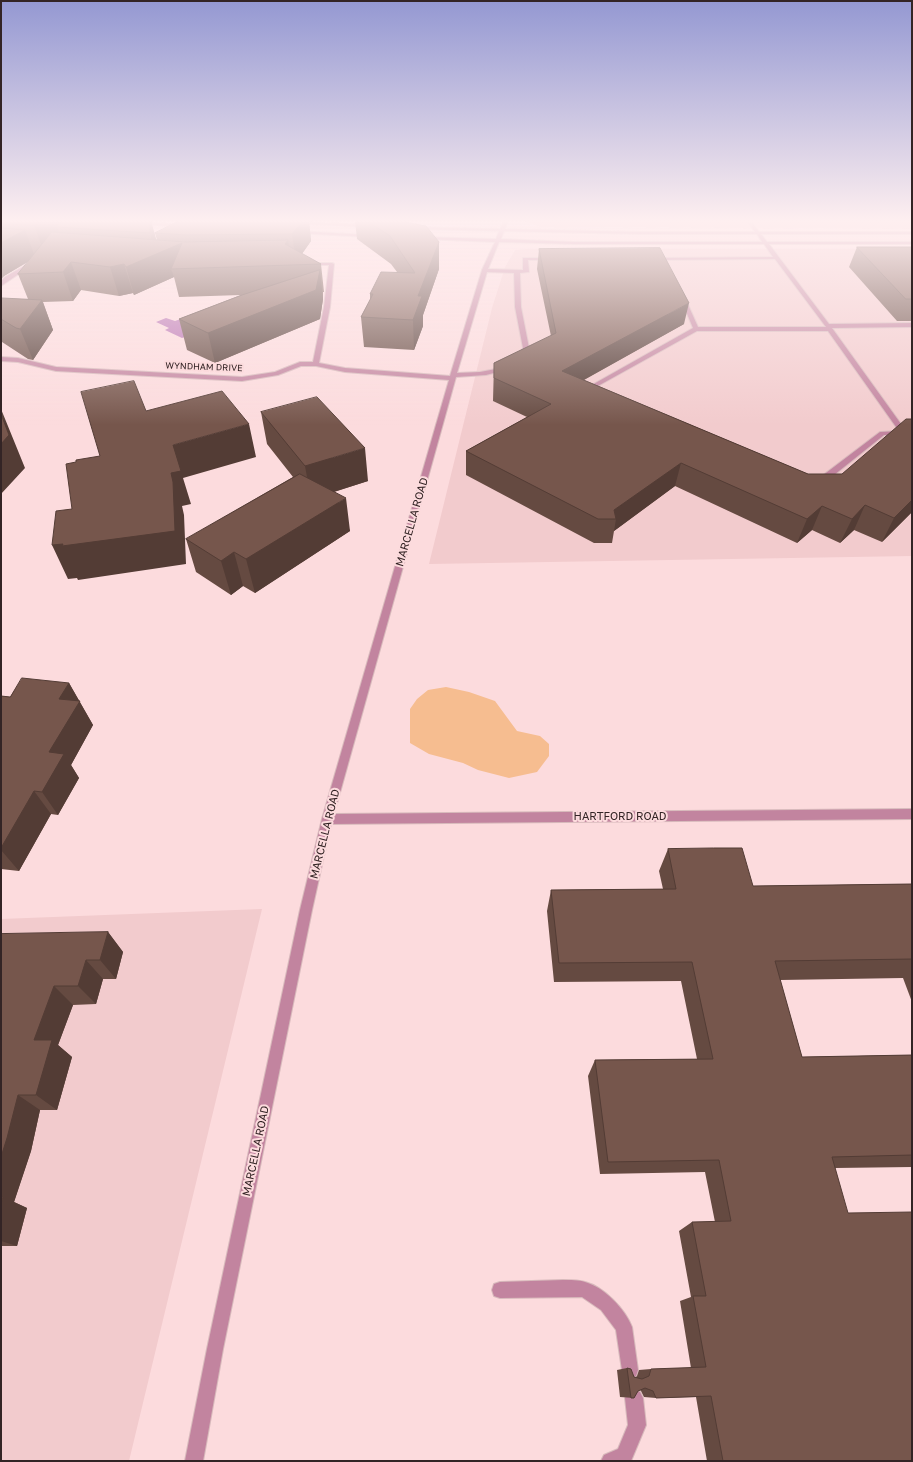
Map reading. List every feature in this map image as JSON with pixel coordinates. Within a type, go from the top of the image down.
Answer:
[{"type":"street","points":[[316,364],[329,289]]},
{"type":"street","name":"MARCELLA ROAD","points":[[194,1461],[239,1233],[306,910],[327,819],[479,289]]},
{"type":"street","name":"WYNDHAM DRIVE","points":[[1,359],[18,360],[56,369],[242,379],[276,374],[300,364],[316,364],[345,370],[453,377],[489,374],[506,369],[521,359],[526,348],[518,307],[517,289]]},
{"type":"street","points":[[800,289],[829,327],[904,433]]},
{"type":"street","points":[[678,291],[696,329]]},
{"type":"street","points":[[589,396],[582,393],[696,329],[912,325]]},
{"type":"street","points":[[816,485],[882,433],[912,433]]},
{"type":"street","name":"HARTFORD ROAD","points":[[327,819],[912,814]]},
{"type":"street","points":[[500,1290],[563,1288],[584,1289],[607,1304],[624,1327],[630,1370]]},
{"type":"street","points":[[610,1461],[624,1456],[637,1425],[634,1398]]},
{"type":"shaded area","points":[[498,289],[912,289],[912,556],[429,564],[492,308]]},
{"type":"shaded area","points":[[192,315],[193,334],[182,338],[165,330],[169,328],[156,322],[166,318],[175,321]]},
{"type":"shaded area","points":[[446,687],[469,692],[495,701],[517,731],[540,736],[549,744],[549,756],[537,772],[509,778],[478,770],[463,763],[429,754],[410,743],[410,709],[417,699],[428,690]]},
{"type":"shaded area","points":[[262,909],[129,1461],[1,1461],[1,919]]},
{"type":"building","points":[[260,289],[316,289],[208,333],[179,319]]},
{"type":"building","points":[[372,289],[421,289],[418,296],[422,296],[413,320],[361,317],[373,294],[370,294]]},
{"type":"building","points":[[547,289],[682,289],[689,303],[562,371],[808,474],[842,474],[906,419],[912,419],[912,500],[894,518],[865,505],[852,519],[822,506],[807,519],[681,463],[614,510],[616,519],[598,519],[466,451],[551,404],[494,378],[494,363],[556,333]]},
{"type":"building","points":[[897,289],[912,289],[912,299],[906,299]]},
{"type":"building","points":[[2,298],[42,300],[20,329],[1,319]]},
{"type":"building","points":[[134,381],[146,411],[222,391],[249,424],[173,445],[181,471],[171,473],[173,482],[175,531],[62,546],[63,544],[52,545],[56,511],[72,509],[66,464],[76,462],[76,460],[100,456],[81,392]]},
{"type":"building","points":[[317,397],[365,448],[305,466],[261,412]]},
{"type":"building","points":[[1,414],[9,435],[1,444]]},
{"type":"building","points":[[300,474],[346,498],[246,559],[234,552],[221,561],[186,539]]},
{"type":"building","points":[[22,678],[69,683],[59,699],[80,701],[49,752],[64,754],[42,792],[34,791],[1,848],[1,696],[10,697]]},
{"type":"building","points":[[742,848],[753,886],[912,884],[912,959],[775,961],[802,1057],[912,1055],[912,1155],[832,1157],[848,1213],[912,1212],[912,1461],[723,1461],[711,1396],[656,1398],[653,1391],[645,1388],[638,1391],[634,1398],[631,1398],[627,1368],[631,1369],[634,1377],[642,1379],[649,1376],[651,1369],[706,1367],[693,1296],[706,1296],[692,1222],[731,1221],[719,1160],[608,1162],[595,1060],[713,1059],[692,962],[559,963],[551,890],[676,889],[668,849]]},
{"type":"building","points":[[108,932],[100,960],[86,960],[78,986],[54,986],[34,1040],[52,1040],[36,1095],[18,1095],[1,1157],[1,934]]}]
